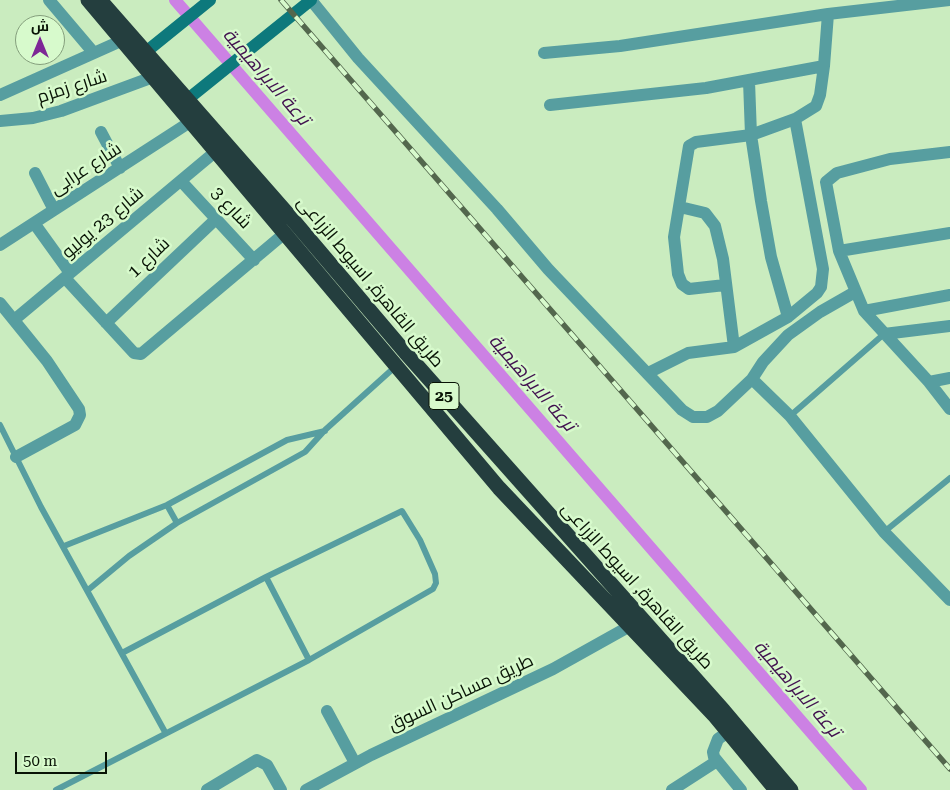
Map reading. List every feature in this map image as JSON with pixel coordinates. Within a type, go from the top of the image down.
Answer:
[{"type":"highway","name":"طريق القاهرة, اسيوط الزراعى","points":[[88,0],[499,488],[790,790]]},
{"type":"highway","name":"طريق القاهرة, اسيوط الزراعى","points":[[100,0],[188,98],[732,729],[776,790]]},
{"type":"main road","points":[[147,51],[210,0]]},
{"type":"main road","points":[[188,98],[311,0]]},
{"type":"street","points":[[49,0],[93,52]]},
{"type":"street","points":[[311,0],[358,58],[497,209],[554,276],[687,415],[701,418],[718,411],[752,379],[763,362],[788,335],[820,312],[855,292]]},
{"type":"street","points":[[544,53],[620,46],[828,14],[950,0]]},
{"type":"street","points":[[724,285],[689,289],[682,284],[678,274],[673,249],[689,146],[696,142],[751,135],[795,119],[816,106],[820,96],[824,66],[828,14]]},
{"type":"street","points":[[0,95],[123,40]]},
{"type":"street","points":[[550,105],[679,92],[749,81],[824,66]]},
{"type":"street","name":"شارع زمزم","points":[[0,121],[33,118],[61,111],[153,77]]},
{"type":"street","points":[[749,81],[751,135],[771,257],[788,317]]},
{"type":"street","points":[[648,374],[688,353],[734,347],[788,317],[817,293],[823,280],[823,269],[795,119]]},
{"type":"street","name":"شارع عرابى","points":[[0,245],[190,122]]},
{"type":"street","points":[[101,132],[120,168]]},
{"type":"street","name":"شارع 23 يوليو","points":[[14,320],[215,152]]},
{"type":"street","points":[[950,152],[890,159],[837,173],[826,182],[839,251],[864,311],[929,382],[950,409]]},
{"type":"street","points":[[35,173],[54,210]]},
{"type":"street","name":"شارع 3","points":[[182,181],[254,260]]},
{"type":"street","points":[[680,207],[705,213],[714,226],[723,259],[724,285],[734,347]]},
{"type":"street","name":"شارع 1","points":[[106,323],[216,219]]},
{"type":"street","points":[[34,223],[68,276],[106,323],[134,353],[144,353],[285,233]]},
{"type":"street","points":[[839,251],[950,233]]},
{"type":"street","points":[[864,311],[950,295]]},
{"type":"street","points":[[0,303],[57,375],[79,410],[80,415],[75,425],[16,458]]},
{"type":"street","points":[[884,334],[950,326]]},
{"type":"street","points":[[929,382],[950,378]]},
{"type":"street","points":[[752,379],[790,416],[884,532],[950,600]]},
{"type":"street","name":"طريق مساكن السوق","points":[[306,790],[355,763],[553,669],[630,626]]},
{"type":"street","points":[[326,711],[355,763]]},
{"type":"street","points":[[732,729],[718,739],[713,748],[717,761],[741,790]]},
{"type":"street","points":[[207,790],[257,760],[267,765],[280,790]]},
{"type":"street","points":[[681,788],[717,761]]},
{"type":"lane","points":[[790,416],[884,334]]},
{"type":"lane","points":[[88,590],[129,556],[178,523],[291,462],[315,443],[325,430],[396,366]]},
{"type":"lane","points":[[0,424],[16,458],[165,732]]},
{"type":"lane","points":[[64,546],[167,505],[287,440],[325,430]]},
{"type":"lane","points":[[884,532],[950,478]]},
{"type":"lane","points":[[167,505],[178,523]]},
{"type":"lane","points":[[56,790],[165,732],[308,660],[433,588],[436,583],[435,574],[420,540],[402,511],[266,577],[122,653]]},
{"type":"lane","points":[[266,577],[308,660]]},
{"type":"waterway","name":"ترعة الابراهيمية","points":[[175,0],[861,790]]},
{"type":"railway","points":[[281,0],[950,769]]}]
